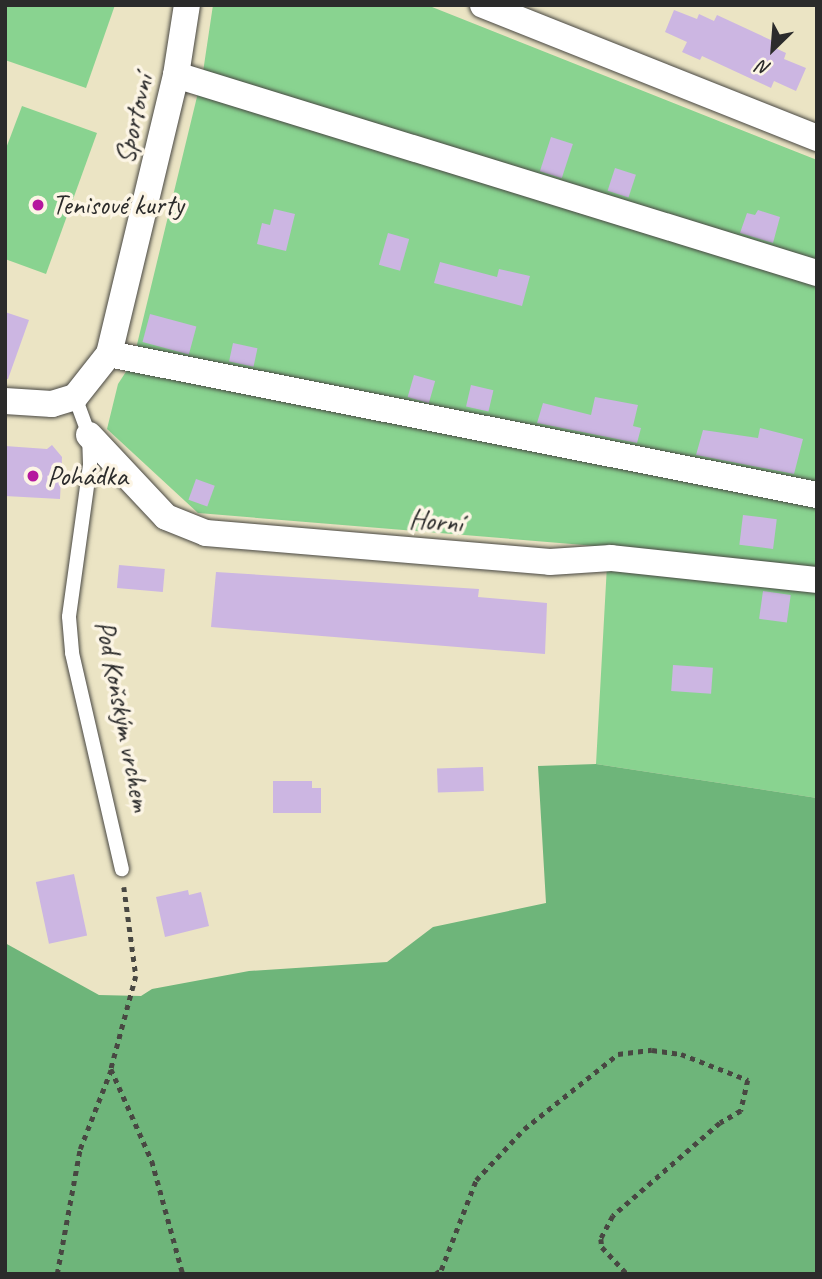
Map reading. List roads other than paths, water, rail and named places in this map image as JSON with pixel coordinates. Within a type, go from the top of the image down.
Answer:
[{"type":"street","name":"Sportovní","points":[[75,397],[109,354],[176,75],[187,5]]},
{"type":"street","points":[[483,5],[817,138]]},
{"type":"street","points":[[176,75],[817,273]]},
{"type":"street","points":[[109,354],[817,495]]},
{"type":"street","points":[[5,401],[52,404],[75,397]]},
{"type":"street","name":"Horní","points":[[89,435],[166,517],[206,533],[550,562],[611,558],[817,580]]},
{"type":"lane","name":"Pod Koňským vrchem","points":[[75,397],[89,435],[88,487],[69,617],[72,653],[122,869]]},
{"type":"place","name":"Tenisové kurty","points":[[38,205]]},
{"type":"place","name":"Pohádka","points":[[33,476]]}]
